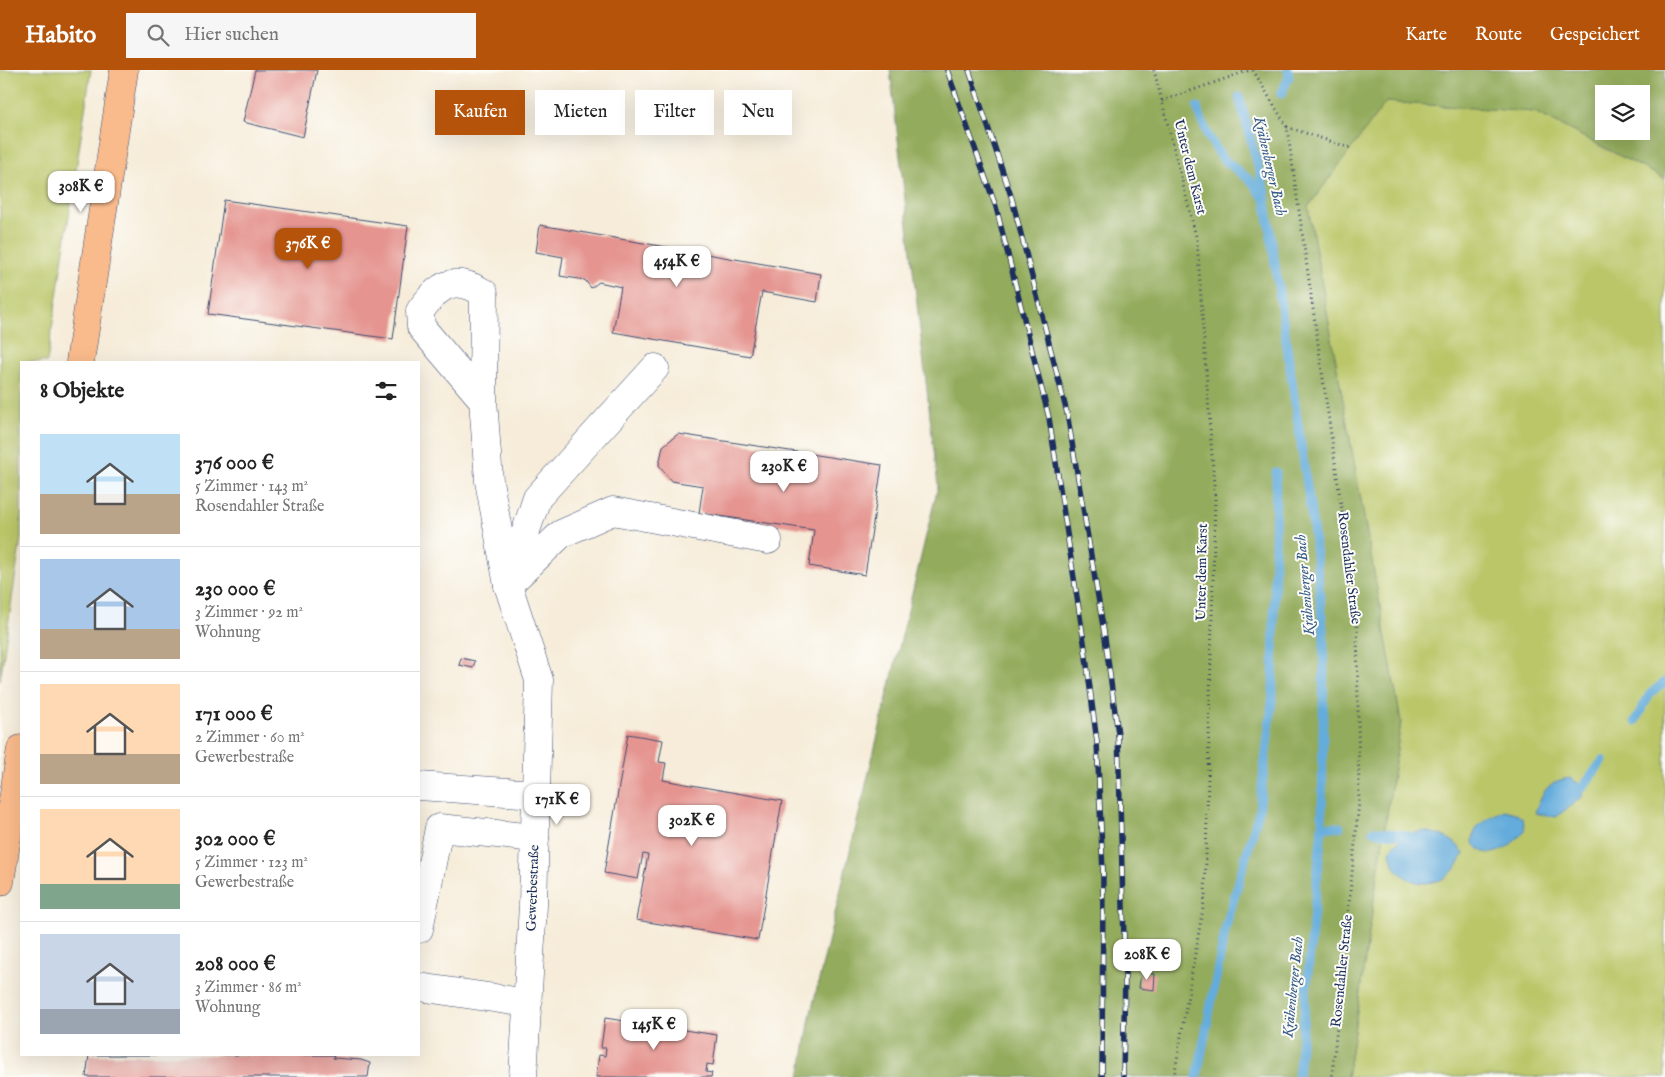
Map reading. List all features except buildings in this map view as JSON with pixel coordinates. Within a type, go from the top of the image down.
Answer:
[{"type":"main road","points":[[80,361],[124,70]]},
{"type":"main road","points":[[0,882],[20,755]]},
{"type":"street","points":[[508,584],[537,498],[655,368]]},
{"type":"street","name":"Gewerbestraße","points":[[483,400],[489,481],[508,584],[539,680],[535,838],[523,1077]]},
{"type":"street","points":[[508,584],[561,534],[613,511],[768,540]]},
{"type":"street","points":[[420,786],[536,794]]},
{"type":"street","points":[[420,924],[439,828],[535,838]]},
{"type":"street","points":[[420,987],[528,1003]]},
{"type":"path","name":"Unter dem Karst","points":[[1154,70],[1197,240],[1215,499],[1205,896],[1174,1077]]},
{"type":"path","points":[[1162,101],[1251,70]]},
{"type":"path","name":"Rosendahler Straße","points":[[1251,70],[1287,127],[1357,616],[1359,802],[1332,1077]]},
{"type":"path","points":[[1287,127],[1351,148]]},
{"type":"green space","points":[[0,70],[91,70],[47,361],[20,361],[20,545],[0,680]]},
{"type":"green space","points":[[890,70],[1665,70],[1665,179],[1535,112],[1386,102],[1308,207],[1401,722],[1347,1077],[800,1077],[810,1017],[938,486]]},
{"type":"green space","points":[[1385,102],[1535,112],[1665,179],[1665,1077],[1347,1077],[1401,722],[1308,207]]},
{"type":"water","points":[[1571,778],[1583,787],[1583,796],[1556,817],[1535,813],[1543,793],[1551,784]]},
{"type":"water","points":[[1504,810],[1515,813],[1523,819],[1525,830],[1517,839],[1500,851],[1488,853],[1481,850],[1473,843],[1475,831],[1482,822]]},
{"type":"water","points":[[1421,831],[1446,837],[1456,844],[1464,854],[1454,870],[1435,882],[1415,882],[1398,871],[1393,862],[1390,851],[1400,839]]},
{"type":"waterway","points":[[1281,94],[1289,77],[1288,70]]},
{"type":"waterway","name":"Krähenberger Bach","points":[[1239,97],[1264,188],[1314,534],[1324,639],[1322,827],[1298,1077]]},
{"type":"waterway","points":[[1197,107],[1208,136],[1222,158],[1252,182],[1264,198]]},
{"type":"waterway","name":"Krähenberger Bach","points":[[1197,1077],[1226,926],[1259,811],[1273,694],[1276,472]]},
{"type":"waterway","points":[[1635,721],[1650,694],[1665,682]]},
{"type":"waterway","points":[[1583,787],[1603,760]]},
{"type":"waterway","points":[[1322,827],[1340,827]]},
{"type":"waterway","points":[[1373,831],[1410,836]]},
{"type":"railway","points":[[947,70],[996,207],[1049,418],[1084,642],[1097,742],[1103,872],[1102,1077]]},
{"type":"railway","points":[[969,70],[1012,199],[1067,413],[1105,638],[1118,734],[1125,973],[1123,1077]]}]
